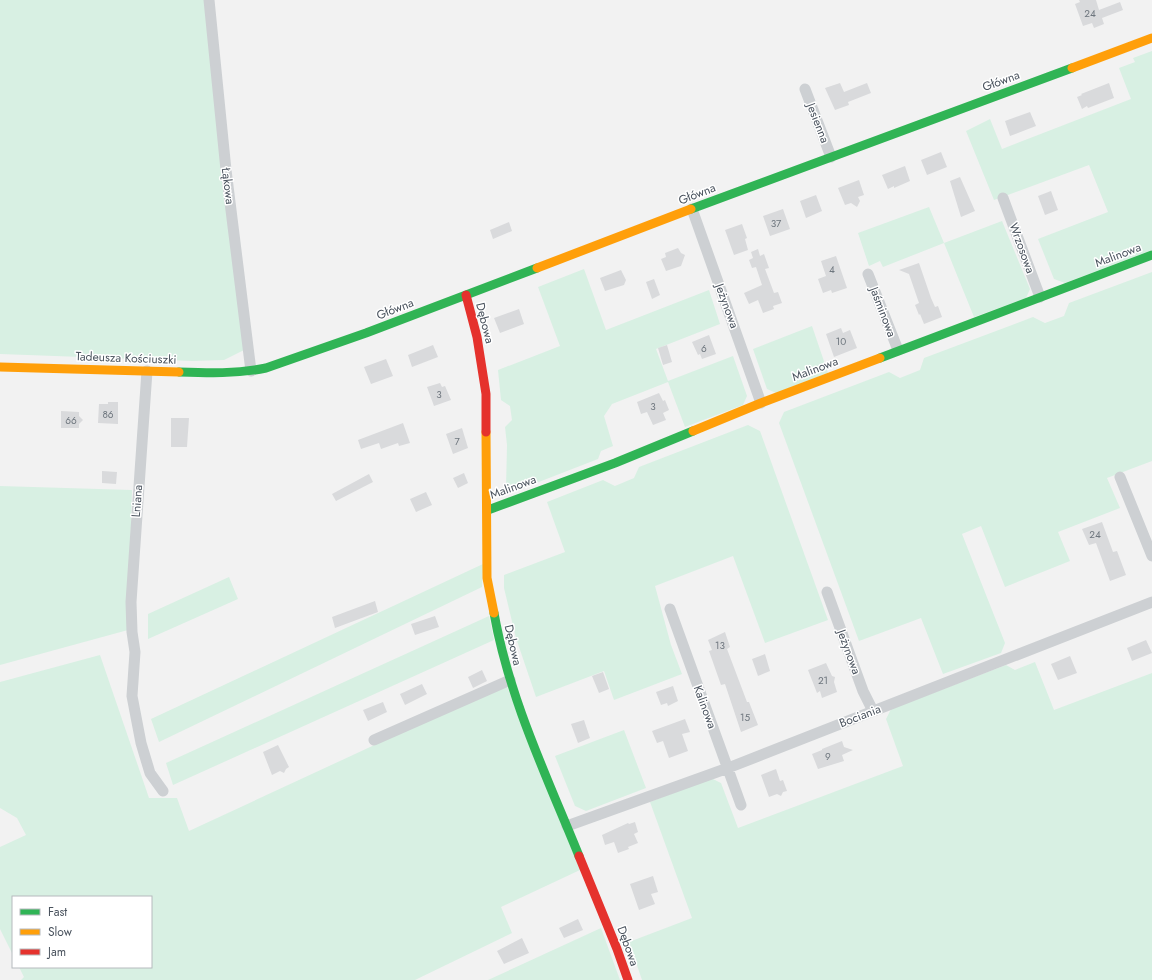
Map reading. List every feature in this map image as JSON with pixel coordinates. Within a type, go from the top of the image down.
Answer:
[{"type":"street","name":"Łąkowa","points":[[209,0],[226,170],[251,371]]},
{"type":"street","name":"Główna","points":[[251,371],[266,368],[313,352],[1152,38]]},
{"type":"street","name":"Jesienna","points":[[805,89],[831,157]]},
{"type":"street","name":"Wrzosowa","points":[[1003,198],[1040,297]]},
{"type":"street","name":"Jeżynowa","points":[[692,209],[761,402]]},
{"type":"street","name":"Malinowa","points":[[488,510],[615,463],[761,402],[1152,255]]},
{"type":"street","name":"Jaśminowa","points":[[868,274],[898,350]]},
{"type":"street","name":"Dębowa","points":[[466,295],[477,338],[486,394],[488,510],[487,578],[498,637],[522,715],[618,949],[628,980]]},
{"type":"street","name":"Tadeusza Kościuszki","points":[[0,367],[216,373],[251,371]]},
{"type":"street","name":"Lniana","points":[[147,371],[132,594],[132,632],[135,652],[132,696],[150,773],[163,791]]},
{"type":"street","points":[[1120,477],[1150,544],[1152,556]]},
{"type":"street","name":"Jeżynowa","points":[[827,592],[863,691],[873,711]]},
{"type":"street","name":"Bociania","points":[[567,826],[728,768],[1152,602]]},
{"type":"street","name":"Kalinowa","points":[[670,609],[741,804]]},
{"type":"street","points":[[374,740],[510,680]]},
{"type":"green space","points":[[0,0],[206,0],[244,350],[224,360],[192,361],[0,354]]},
{"type":"green space","points":[[1152,51],[1152,250],[1065,283],[1054,279],[1038,239],[1108,212],[1089,165],[994,200],[966,131],[990,119],[1002,149],[1131,99],[1119,68],[1135,62],[1133,58]]},
{"type":"green space","points":[[929,207],[944,243],[883,267],[880,261],[869,266],[858,233]]},
{"type":"green space","points":[[1002,221],[1030,289],[1026,298],[974,317],[944,243]]},
{"type":"green space","points":[[584,269],[606,330],[709,290],[720,324],[656,349],[668,381],[733,356],[747,396],[743,405],[685,427],[668,382],[612,404],[604,416],[613,446],[601,451],[598,459],[513,492],[506,488],[507,445],[505,427],[512,420],[510,406],[501,400],[498,370],[560,346],[538,287]]},
{"type":"green space","points":[[1152,272],[1152,461],[1107,478],[1120,508],[1058,532],[1070,561],[1005,587],[981,526],[962,534],[1005,643],[1001,653],[943,674],[921,618],[859,641],[779,423],[784,412],[889,372],[900,378],[920,370],[924,358],[1033,317],[1045,323],[1064,316],[1069,303]]},
{"type":"green space","points":[[812,326],[828,373],[776,393],[767,389],[753,349]]},
{"type":"green space","points":[[748,425],[760,431],[828,620],[765,643],[733,556],[655,586],[671,645],[682,674],[614,700],[604,671],[536,697],[516,638],[504,588],[504,575],[565,552],[547,502],[603,480],[615,486],[634,478],[639,467]]},
{"type":"green space","points":[[0,486],[132,490],[128,630],[0,665]]},
{"type":"green space","points":[[483,564],[482,587],[159,742],[151,719]]},
{"type":"green space","points":[[229,577],[238,599],[148,639],[148,614]]},
{"type":"green space","points":[[489,616],[494,640],[173,785],[166,763]]},
{"type":"green space","points":[[100,655],[149,798],[177,798],[189,831],[506,684],[580,870],[501,907],[512,933],[415,980],[21,980],[24,977],[20,968],[152,968],[152,896],[12,896],[12,953],[0,929],[0,847],[26,835],[17,818],[0,808],[0,682]]},
{"type":"green space","points":[[1035,662],[1054,710],[1152,673],[1152,980],[642,980],[629,942],[692,918],[650,802],[711,778],[721,783],[738,828],[903,766],[886,719],[891,709],[1006,665],[1015,670]]},
{"type":"green space","points":[[624,730],[646,788],[586,811],[575,806],[555,756]]},
{"type":"green space","points":[[601,928],[620,980],[488,980]]},
{"type":"building","points":[[1079,0],[1096,0],[1099,10],[1120,2],[1123,10],[1102,18],[1104,24],[1094,28],[1092,23],[1083,26],[1075,4],[1080,2]]},
{"type":"building","points":[[840,83],[844,92],[867,83],[871,93],[848,102],[849,105],[835,110],[825,88]]},
{"type":"building","points":[[1109,83],[1114,98],[1088,108],[1087,106],[1082,109],[1077,97]]},
{"type":"building","points":[[1030,112],[1036,126],[1010,136],[1005,121]]},
{"type":"building","points":[[941,152],[947,167],[927,175],[921,160]]},
{"type":"building","points":[[905,166],[910,181],[888,189],[882,175]]},
{"type":"building","points":[[960,177],[975,211],[961,217],[950,181]]},
{"type":"building","points":[[859,180],[864,195],[858,197],[860,201],[857,207],[851,203],[845,205],[838,188]]},
{"type":"building","points":[[1051,191],[1058,210],[1045,215],[1038,196]]},
{"type":"building","points":[[816,195],[822,211],[806,218],[800,201]]},
{"type":"building","points":[[783,209],[790,229],[770,236],[763,216]]},
{"type":"building","points":[[509,222],[512,231],[493,239],[490,230]]},
{"type":"building","points":[[742,224],[747,238],[745,239],[748,250],[734,255],[725,230]]},
{"type":"building","points":[[678,248],[681,253],[685,255],[681,266],[666,271],[661,259],[666,257],[665,253]]},
{"type":"building","points":[[758,249],[760,256],[764,254],[769,268],[765,269],[774,293],[778,292],[782,303],[773,306],[774,309],[763,313],[758,300],[749,304],[744,293],[762,285],[756,267],[752,268],[749,260],[753,258],[751,252]]},
{"type":"building","points":[[836,256],[847,288],[832,293],[831,290],[823,293],[818,279],[826,276],[821,261]]},
{"type":"building","points":[[919,263],[931,298],[935,307],[938,306],[942,317],[924,324],[915,305],[919,303],[909,274],[899,270]]},
{"type":"building","points":[[621,270],[626,280],[624,285],[605,291],[600,278]]},
{"type":"building","points":[[654,279],[660,295],[652,299],[646,282]]},
{"type":"building","points":[[519,309],[524,324],[500,333],[494,318]]},
{"type":"building","points":[[841,328],[843,333],[850,330],[857,348],[834,357],[826,334]]},
{"type":"building","points":[[709,335],[716,354],[702,359],[700,354],[698,355],[692,342]]},
{"type":"building","points":[[433,345],[438,357],[412,367],[408,355]]},
{"type":"building","points":[[667,345],[672,362],[663,365],[658,348]]},
{"type":"building","points":[[386,359],[393,376],[371,384],[364,367]]},
{"type":"building","points":[[440,383],[442,387],[445,386],[451,400],[434,406],[427,387]]},
{"type":"building","points":[[659,393],[663,401],[665,400],[669,410],[663,413],[666,420],[653,425],[647,412],[641,414],[637,402]]},
{"type":"building","points":[[108,402],[118,402],[118,424],[98,423],[99,404],[108,404]]},
{"type":"building","points":[[61,411],[79,412],[79,416],[83,420],[79,424],[79,428],[61,428]]},
{"type":"building","points":[[171,418],[189,418],[187,447],[171,447]]},
{"type":"building","points":[[403,423],[410,443],[399,446],[398,443],[381,449],[379,443],[361,449],[358,440]]},
{"type":"building","points":[[462,428],[468,448],[453,454],[446,434]]},
{"type":"building","points":[[102,471],[117,472],[116,484],[102,483]]},
{"type":"building","points":[[464,473],[468,483],[458,488],[453,478]]},
{"type":"building","points":[[369,474],[373,482],[336,501],[332,494]]},
{"type":"building","points":[[426,492],[432,505],[416,512],[410,499]]},
{"type":"building","points":[[1102,522],[1113,552],[1117,551],[1126,575],[1110,581],[1096,543],[1089,545],[1082,529]]},
{"type":"building","points":[[375,601],[378,612],[335,628],[332,617]]},
{"type":"building","points":[[435,616],[439,627],[415,635],[411,624]]},
{"type":"building","points":[[725,632],[730,647],[727,649],[747,702],[749,702],[758,725],[741,732],[725,684],[721,685],[709,651],[712,650],[708,640]]},
{"type":"building","points":[[1146,640],[1152,653],[1132,661],[1127,648]]},
{"type":"building","points":[[765,654],[770,671],[758,676],[752,659]]},
{"type":"building","points":[[1070,656],[1077,673],[1058,680],[1051,664]]},
{"type":"building","points":[[826,663],[832,676],[835,677],[834,682],[837,692],[822,698],[820,691],[817,693],[808,670]]},
{"type":"building","points":[[482,670],[487,681],[473,688],[468,677]]},
{"type":"building","points":[[603,672],[609,689],[599,693],[592,676]]},
{"type":"building","points":[[422,684],[427,694],[405,705],[400,694]]},
{"type":"building","points":[[673,686],[678,701],[668,706],[667,703],[661,705],[656,692]]},
{"type":"building","points":[[383,702],[387,712],[368,721],[363,710]]},
{"type":"building","points":[[685,719],[690,732],[682,734],[688,751],[669,758],[663,741],[657,743],[652,731]]},
{"type":"building","points":[[584,720],[590,738],[578,743],[571,724]]},
{"type":"building","points":[[842,741],[844,747],[853,750],[842,755],[844,761],[818,769],[812,754]]},
{"type":"building","points":[[278,745],[289,767],[284,773],[280,771],[272,775],[263,752]]},
{"type":"building","points":[[776,769],[780,781],[783,780],[787,791],[783,792],[781,796],[777,794],[769,797],[761,775]]},
{"type":"building","points":[[635,822],[638,832],[634,834],[638,843],[628,847],[629,849],[618,853],[614,842],[605,845],[602,835],[628,823]]},
{"type":"building","points":[[653,876],[658,892],[651,894],[655,904],[639,910],[630,884]]},
{"type":"building","points":[[578,919],[583,930],[564,938],[559,928]]},
{"type":"building","points":[[522,938],[529,953],[504,964],[497,951]]},
{"type":"traffic: fast","points":[[691,209],[1072,68]]},
{"type":"traffic: fast","points":[[880,358],[1152,255]]},
{"type":"traffic: fast","points":[[179,372],[212,373],[266,368],[366,333],[537,268]]},
{"type":"traffic: fast","points":[[488,510],[615,463],[693,431]]},
{"type":"traffic: fast","points":[[494,613],[509,676],[519,706],[530,737],[579,856]]},
{"type":"traffic: slow","points":[[1072,68],[1152,38]]},
{"type":"traffic: slow","points":[[537,268],[691,209]]},
{"type":"traffic: slow","points":[[693,431],[761,403],[880,358]]},
{"type":"traffic: slow","points":[[0,367],[179,372]]},
{"type":"traffic: slow","points":[[486,432],[487,578],[494,613]]},
{"type":"traffic: jam","points":[[466,295],[477,337],[486,394],[486,432]]},
{"type":"traffic: jam","points":[[579,856],[628,980]]}]
